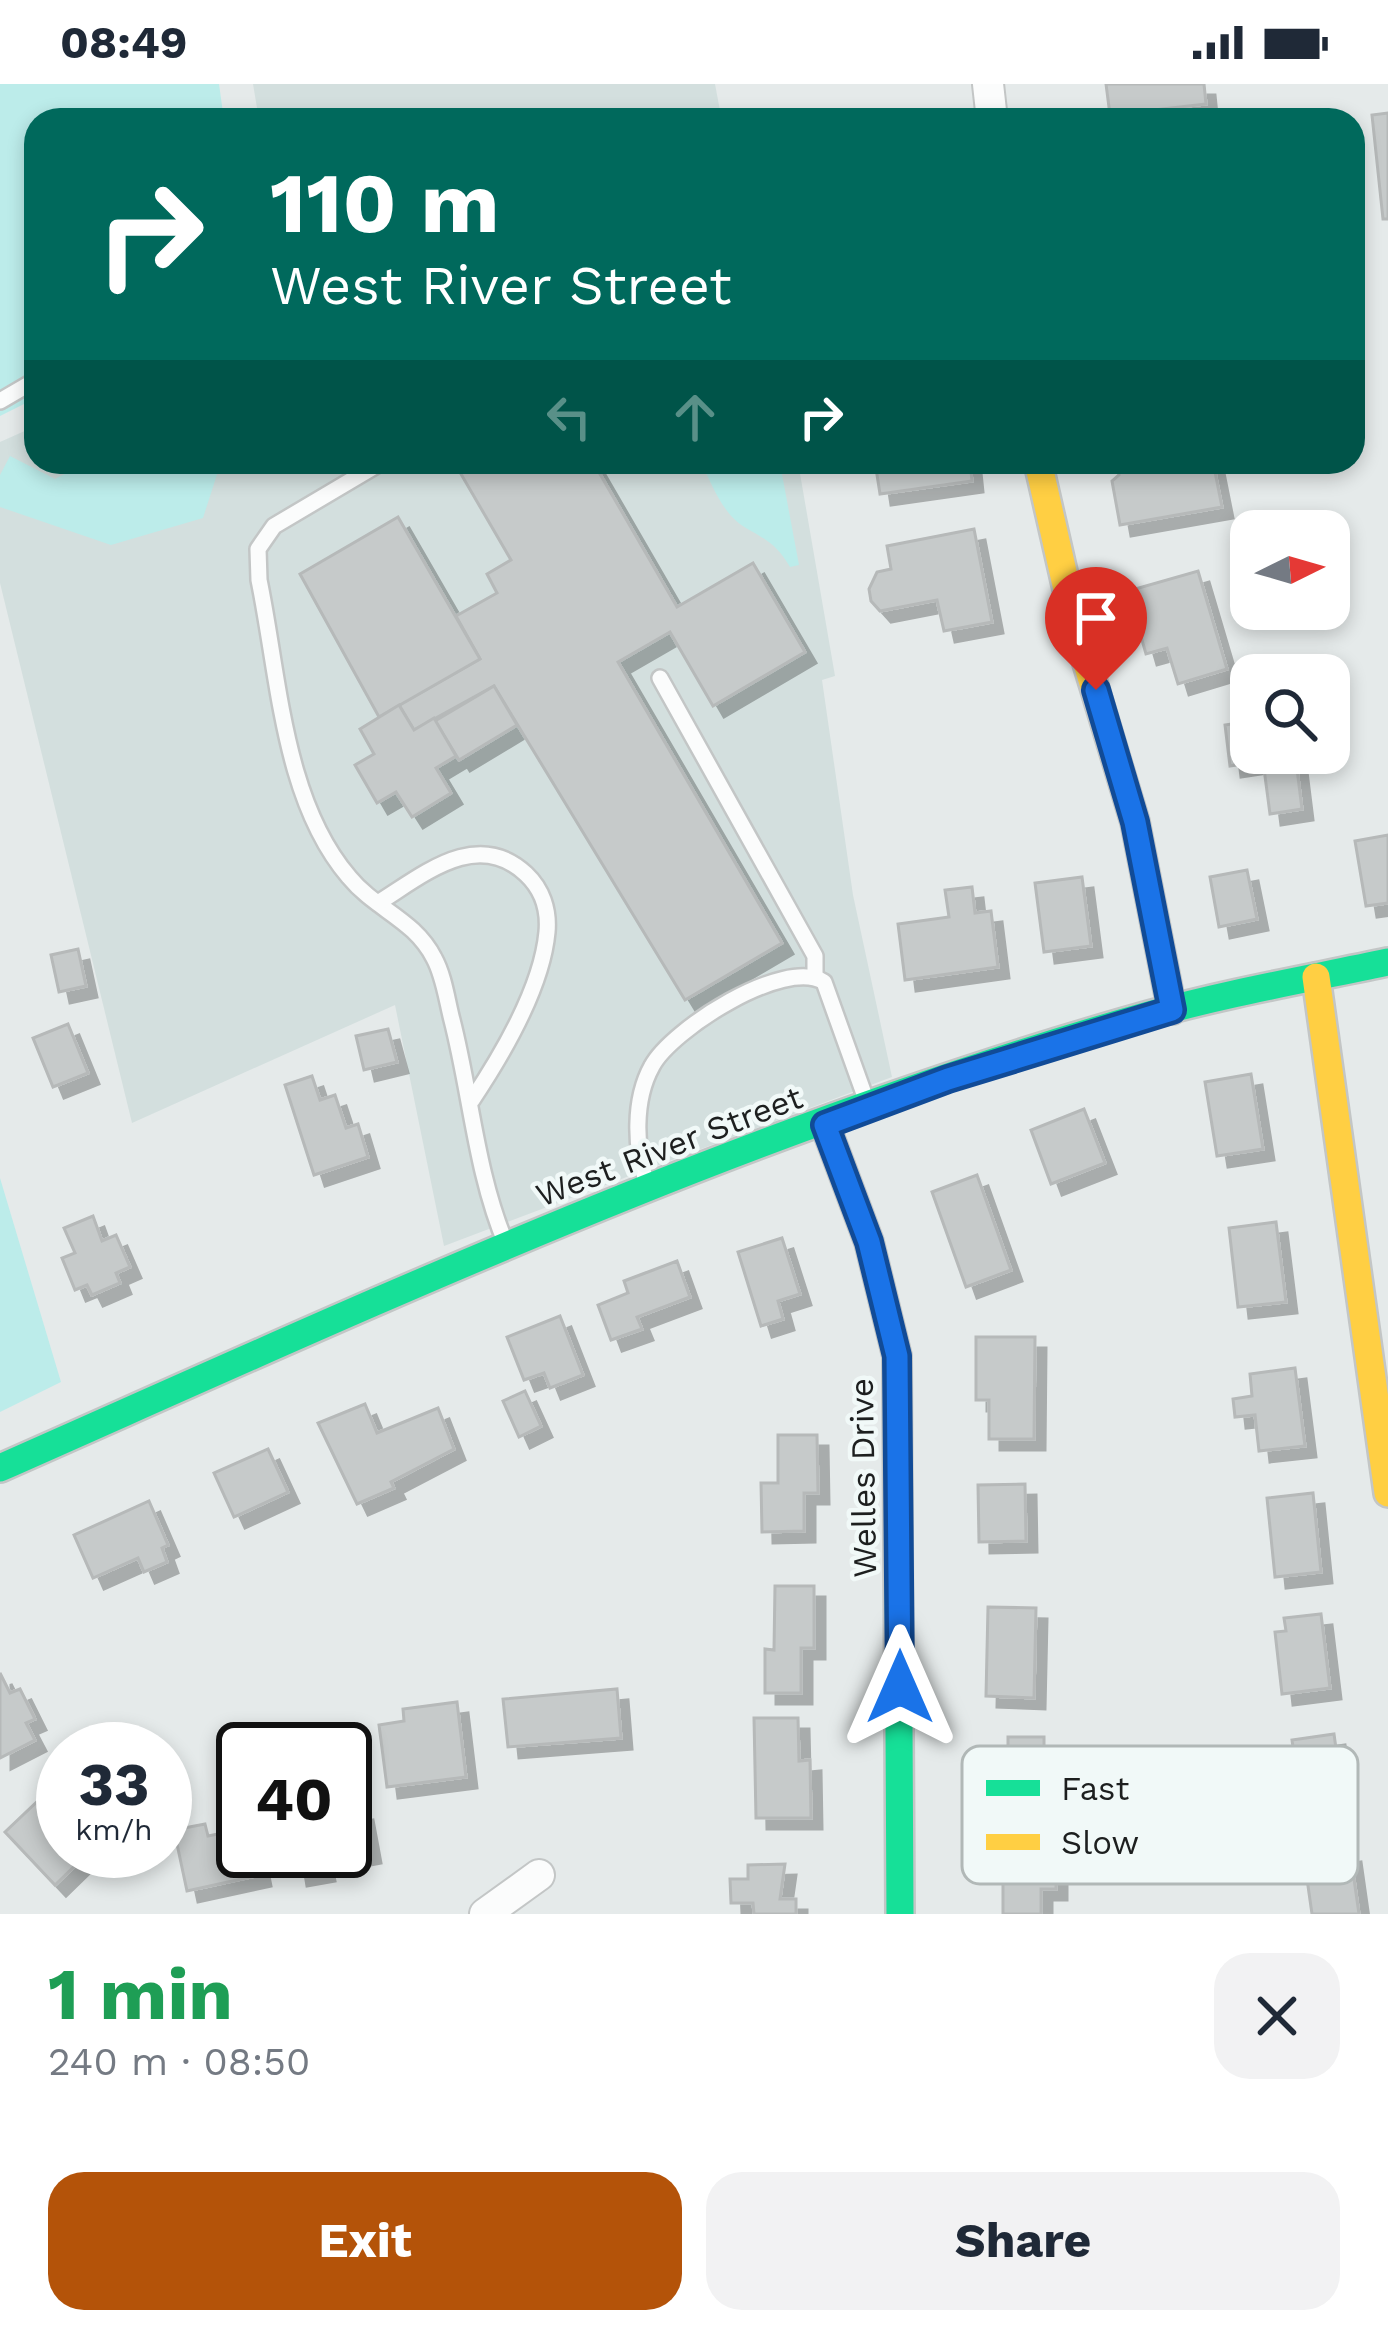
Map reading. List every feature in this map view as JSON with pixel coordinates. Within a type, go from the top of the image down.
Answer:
[{"type":"street","points":[[1040,474],[1051,536],[1135,822],[1172,1010]]},
{"type":"street","name":"West River Street","points":[[0,1468],[507,1246],[869,1108],[1172,1010],[1388,962]]},
{"type":"street","points":[[1316,977],[1383,1421],[1388,1493]]},
{"type":"street","name":"Welles Drive","points":[[825,1125],[869,1242],[897,1356],[900,1914]]},
{"type":"street","points":[[485,1914],[539,1875]]},
{"type":"lane","points":[[362,474],[274,526],[263,537],[257,562],[298,774],[315,825],[349,879],[413,926],[436,962],[472,1100],[486,1190],[507,1246]]},
{"type":"lane","points":[[660,678],[815,956],[815,977]]},
{"type":"lane","points":[[378,903],[437,866],[488,853],[518,866],[543,896],[547,937],[508,1046],[472,1100]]},
{"type":"lane","points":[[649,1190],[639,1124],[644,1089],[658,1056],[679,1035],[764,985],[794,976],[815,977],[830,991],[869,1108]]},
{"type":"shaded area","points":[[0,84],[219,84],[222,108],[24,108],[24,404],[0,416]]},
{"type":"shaded area","points":[[253,84],[715,84],[720,108],[257,108]]},
{"type":"shaded area","points":[[24,431],[24,474],[800,474],[835,676],[822,680],[853,895],[892,1077],[444,1246],[395,1005],[132,1123],[0,583],[0,442]]},
{"type":"shaded area","points":[[10,456],[24,463],[24,474],[55,479],[64,474],[217,474],[203,518],[111,545],[0,507],[0,475]]},
{"type":"shaded area","points":[[707,474],[782,474],[799,565],[790,567],[781,553],[738,522]]},
{"type":"shaded area","points":[[0,1178],[61,1382],[0,1412]]},
{"type":"building","points":[[1106,84],[1204,84],[1206,104],[1109,108]]},
{"type":"building","points":[[1388,113],[1388,219],[1383,219],[1372,115]]},
{"type":"building","points":[[461,474],[600,474],[677,607],[753,563],[805,652],[713,706],[670,632],[618,662],[782,943],[685,1000],[494,686],[414,730],[399,705],[480,659],[456,616],[497,593],[487,574],[511,560]]},
{"type":"building","points":[[877,474],[971,474],[972,481],[880,494]]},
{"type":"building","points":[[1215,474],[1222,507],[1120,525],[1112,481],[1119,475]]},
{"type":"building","points":[[398,517],[480,659],[379,717],[300,574]]},
{"type":"building","points":[[974,529],[992,622],[944,631],[937,600],[880,611],[871,601],[869,589],[877,572],[891,569],[887,546]]},
{"type":"building","points":[[1198,571],[1227,669],[1178,684],[1167,648],[1146,654],[1128,591]]},
{"type":"building","points":[[494,686],[517,725],[459,760],[435,721]]},
{"type":"building","points":[[399,705],[414,730],[434,718],[456,756],[436,768],[451,793],[412,817],[396,792],[377,803],[355,765],[374,754],[360,729]]},
{"type":"building","points":[[1230,724],[1230,766],[1225,725]]},
{"type":"building","points":[[1265,774],[1298,774],[1302,809],[1270,814]]},
{"type":"building","points":[[1388,835],[1388,903],[1366,906],[1355,841]]},
{"type":"building","points":[[1247,870],[1257,919],[1219,927],[1210,877]]},
{"type":"building","points":[[1082,877],[1091,946],[1044,952],[1035,883]]},
{"type":"building","points":[[972,887],[975,913],[991,911],[998,967],[905,980],[898,924],[949,917],[945,890]]},
{"type":"building","points":[[78,949],[86,986],[59,992],[51,955]]},
{"type":"building","points":[[68,1024],[88,1073],[53,1087],[33,1038]]},
{"type":"building","points":[[388,1029],[397,1062],[364,1070],[356,1036]]},
{"type":"building","points":[[1251,1074],[1263,1149],[1217,1156],[1205,1082]]},
{"type":"building","points":[[312,1076],[320,1100],[335,1095],[346,1128],[358,1124],[368,1157],[314,1175],[285,1085]]},
{"type":"building","points":[[1084,1109],[1105,1163],[1051,1184],[1031,1130]]},
{"type":"building","points":[[977,1175],[1011,1270],[966,1287],[932,1192]]},
{"type":"building","points":[[93,1216],[102,1241],[116,1235],[130,1267],[116,1273],[120,1283],[92,1295],[87,1285],[75,1290],[62,1258],[75,1253],[64,1228]]},
{"type":"building","points":[[1276,1222],[1286,1302],[1238,1307],[1229,1228]]},
{"type":"building","points":[[782,1238],[800,1294],[778,1301],[783,1319],[761,1326],[738,1252]]},
{"type":"building","points":[[677,1261],[690,1297],[637,1317],[642,1329],[611,1340],[598,1305],[628,1293],[624,1281]]},
{"type":"building","points":[[560,1316],[583,1375],[550,1388],[544,1373],[524,1380],[507,1337]]},
{"type":"building","points":[[976,1337],[1035,1337],[1034,1439],[989,1439],[989,1400],[976,1400]]},
{"type":"building","points":[[1295,1368],[1305,1446],[1259,1451],[1255,1415],[1235,1417],[1233,1399],[1252,1396],[1250,1374]]},
{"type":"building","points":[[525,1391],[541,1426],[519,1437],[503,1401]]},
{"type":"building","points":[[365,1404],[377,1433],[438,1408],[454,1449],[391,1482],[394,1488],[357,1504],[318,1423]]},
{"type":"building","points":[[778,1435],[817,1435],[818,1493],[804,1493],[804,1531],[762,1532],[761,1483],[778,1483]]},
{"type":"building","points":[[268,1449],[288,1492],[234,1517],[214,1473]]},
{"type":"building","points":[[1025,1484],[1026,1541],[979,1542],[978,1485]]},
{"type":"building","points":[[1313,1493],[1321,1572],[1275,1577],[1267,1498]]},
{"type":"building","points":[[149,1501],[168,1545],[162,1548],[167,1562],[144,1572],[138,1558],[93,1578],[74,1535]]},
{"type":"building","points":[[775,1586],[814,1586],[814,1648],[801,1648],[801,1693],[765,1693],[765,1649],[774,1650]]},
{"type":"building","points":[[988,1607],[1036,1608],[1034,1698],[986,1696]]},
{"type":"building","points":[[1321,1614],[1330,1688],[1282,1694],[1275,1632],[1286,1631],[1284,1618]]},
{"type":"building","points":[[0,1673],[10,1693],[20,1689],[35,1719],[26,1723],[35,1740],[0,1758]]},
{"type":"building","points":[[617,1689],[621,1738],[508,1747],[503,1699]]},
{"type":"building","points":[[457,1702],[466,1777],[387,1787],[379,1725],[404,1721],[403,1709]]},
{"type":"building","points":[[754,1718],[798,1718],[799,1761],[810,1760],[811,1818],[756,1818]]},
{"type":"building","points":[[1334,1734],[1336,1746],[1293,1746],[1292,1740]]},
{"type":"building","points":[[1008,1737],[1044,1737],[1044,1746],[1008,1746]]},
{"type":"building","points":[[36,1803],[36,1865],[5,1832]]},
{"type":"building","points":[[205,1824],[208,1836],[216,1834],[216,1878],[246,1878],[187,1891],[184,1878],[192,1878],[192,1827]]},
{"type":"building","points":[[785,1864],[780,1899],[796,1899],[796,1914],[754,1914],[753,1903],[731,1903],[730,1879],[748,1879],[748,1865]]},
{"type":"building","points":[[1003,1884],[1056,1884],[1056,1889],[1041,1889],[1041,1914],[1003,1914]]},
{"type":"building","points":[[1308,1884],[1355,1884],[1359,1914],[1312,1914]]},
{"type":"traffic: fast","points":[[0,1468],[566,1221],[855,1109],[1149,1015],[1388,962]]},
{"type":"traffic: fast","points":[[825,1125],[869,1242],[897,1356],[900,1914]]},
{"type":"traffic: slow","points":[[1041,474],[1074,620],[1135,822],[1172,1010]]},
{"type":"traffic: slow","points":[[1316,977],[1388,1493]]},
{"type":"route","points":[[900,1687],[897,1356],[887,1300],[869,1242],[825,1125],[948,1079],[1172,1010],[1135,822],[1096,690]]}]
